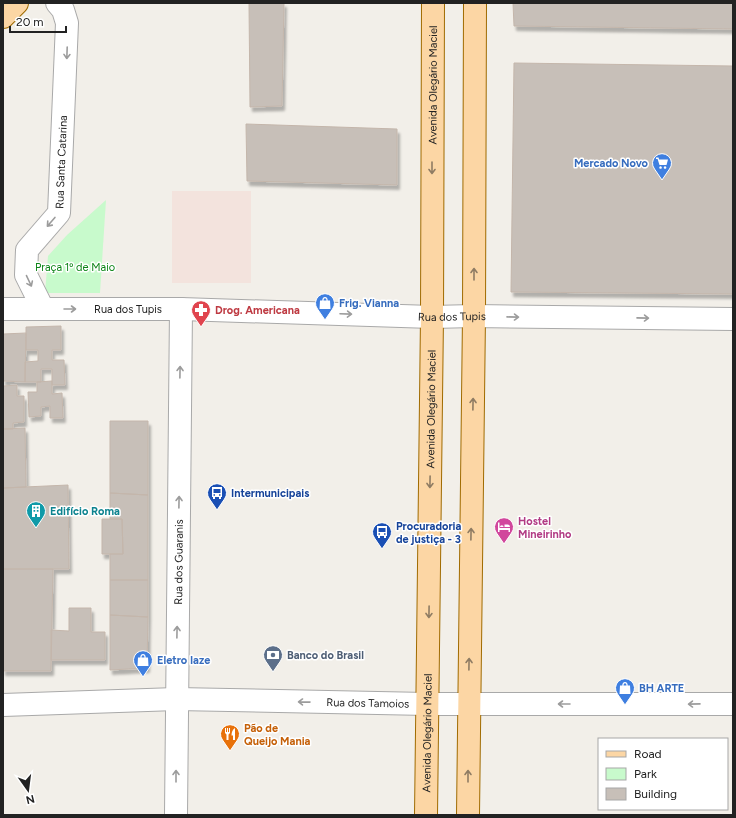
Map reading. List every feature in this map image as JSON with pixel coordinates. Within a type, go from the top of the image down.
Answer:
[{"type":"main road","points":[[3,17],[16,3]]},
{"type":"main road","name":"Avenida Olegário Maciel","points":[[426,815],[432,317],[433,3]]},
{"type":"main road","points":[[468,815],[474,316],[475,3]]},
{"type":"street","name":"Rua Santa Catarina","points":[[43,309],[26,275],[27,250],[59,213],[67,22],[63,10],[57,3]]},
{"type":"street","name":"Rua dos Tupis","points":[[3,309],[181,309],[432,317],[474,316],[733,319]]},
{"type":"street","name":"Rua dos Guaranis","points":[[176,815],[181,309]]},
{"type":"street","name":"Rua dos Tamoios","points":[[3,705],[176,699],[427,704],[733,704]]},
{"type":"shaded area","points":[[172,191],[251,191],[251,283],[172,283]]},
{"type":"green space","name":"Praça 1º de Maio","points":[[106,200],[100,293],[45,293],[48,256],[67,235]]},
{"type":"building","points":[[249,3],[284,3],[282,106],[250,107]]},
{"type":"building","points":[[513,3],[733,3],[733,29],[514,26]]},
{"type":"building","points":[[514,63],[733,66],[733,294],[511,292]]},
{"type":"building","points":[[246,124],[397,129],[397,185],[247,181]]},
{"type":"building","points":[[61,326],[61,350],[52,350],[52,360],[64,360],[65,385],[52,385],[52,369],[41,369],[41,382],[25,382],[25,362],[38,361],[38,350],[26,350],[26,327]]},
{"type":"building","points":[[26,333],[25,382],[3,381],[3,334]]},
{"type":"building","points":[[52,381],[52,394],[62,393],[63,418],[50,418],[50,406],[41,407],[41,416],[29,417],[28,392],[37,392],[37,382]]},
{"type":"building","points":[[17,385],[17,396],[24,396],[24,422],[13,423],[13,429],[3,429],[3,386]]},
{"type":"building","points":[[110,421],[148,421],[148,495],[110,493]]},
{"type":"building","points":[[25,428],[26,487],[3,488],[3,429]]},
{"type":"building","name":"Edifício Roma","points":[[68,485],[69,569],[3,569],[3,488]]},
{"type":"building","points":[[110,493],[148,495],[148,580],[110,580],[110,554],[123,554],[122,519],[110,519]]},
{"type":"building","points":[[102,519],[122,519],[123,554],[102,554]]},
{"type":"building","points":[[3,569],[53,569],[51,671],[3,671]]},
{"type":"building","points":[[110,580],[148,580],[148,617],[110,615]]},
{"type":"building","points":[[69,608],[91,608],[91,632],[105,632],[105,660],[51,660],[51,630],[69,631]]},
{"type":"building","points":[[110,615],[148,617],[147,668],[110,670]]},
{"type":"place","name":"Mercado Novo","points":[[662,180]]},
{"type":"place","name":"Frig. Vianna","points":[[325,320]]},
{"type":"place","name":"Drog. Americana","points":[[201,327]]},
{"type":"place","name":"Intermunicipais","points":[[217,510]]},
{"type":"place","name":"Edifício Roma","points":[[36,528]]},
{"type":"place","name":"Hostel Mineirinho","points":[[504,544]]},
{"type":"place","name":"Procuradoria de justiça - 3","points":[[382,549]]},
{"type":"place","name":"Banco do Brasil","points":[[273,672]]},
{"type":"place","name":"Eletro Iaze","points":[[143,677]]},
{"type":"place","name":"BH ARTE","points":[[625,705]]},
{"type":"place","name":"Pão de Queijo Mania","points":[[230,751]]}]
